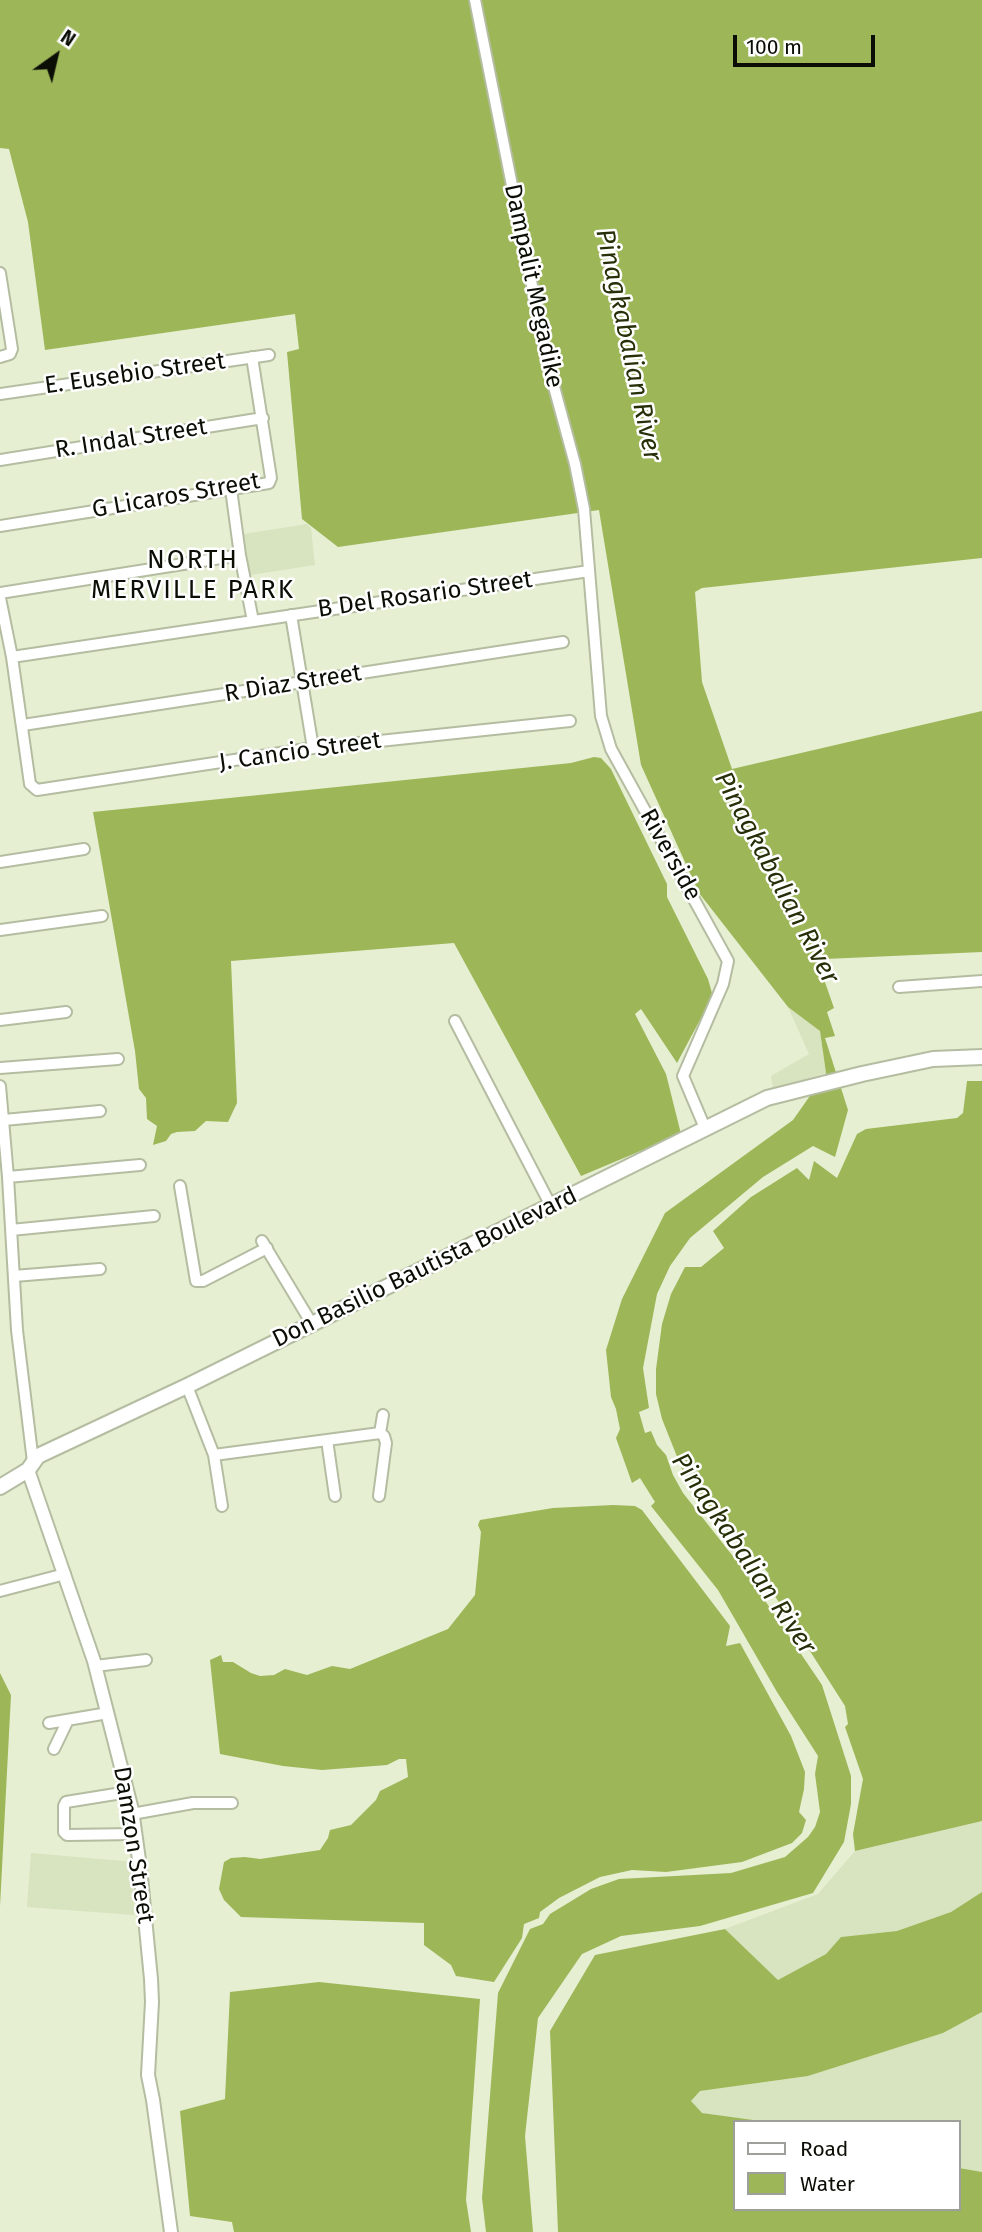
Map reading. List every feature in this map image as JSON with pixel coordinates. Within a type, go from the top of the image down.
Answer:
[{"type":"main road","name":"Don Basilio Bautista Boulevard","points":[[0,1487],[31,1466],[38,1456],[187,1386],[766,1098],[933,1059],[982,1057]]},
{"type":"street","name":"Dampalit Megadike","points":[[475,0],[547,361],[575,464],[584,509],[589,571]]},
{"type":"street","points":[[0,273],[12,351],[0,357]]},
{"type":"street","name":"E. Eusebio Street","points":[[0,394],[269,355]]},
{"type":"street","name":"G Licaros Street","points":[[0,526],[269,483],[271,480],[253,357]]},
{"type":"street","name":"R. Indal Street","points":[[0,460],[263,418]]},
{"type":"street","points":[[231,489],[253,621]]},
{"type":"street","points":[[23,725],[0,595],[240,555]]},
{"type":"street","name":"B Del Rosario Street","points":[[12,657],[589,571]]},
{"type":"street","name":"Riverside","points":[[589,571],[597,692],[611,749],[728,961],[723,985],[683,1076],[705,1128]]},
{"type":"street","points":[[291,615],[313,748]]},
{"type":"street","name":"R Diaz Street","points":[[23,725],[563,642]]},
{"type":"street","name":"J. Cancio Street","points":[[23,725],[30,784],[37,790],[313,748],[570,721]]},
{"type":"street","points":[[0,862],[84,849]]},
{"type":"street","points":[[0,930],[102,916]]},
{"type":"street","points":[[899,987],[982,981]]},
{"type":"street","points":[[0,1020],[66,1012]]},
{"type":"street","points":[[455,1021],[551,1206]]},
{"type":"street","points":[[0,1068],[118,1059]]},
{"type":"street","points":[[0,1086],[9,1177],[17,1329],[31,1466]]},
{"type":"street","points":[[5,1120],[100,1111]]},
{"type":"street","points":[[9,1177],[140,1165]]},
{"type":"street","points":[[180,1186],[196,1280],[203,1281],[264,1245],[312,1324]]},
{"type":"street","points":[[11,1230],[154,1216]]},
{"type":"street","points":[[0,1259],[13,1258]]},
{"type":"street","points":[[14,1276],[100,1269]]},
{"type":"street","points":[[187,1386],[214,1455],[222,1506]]},
{"type":"street","points":[[380,1433],[383,1415]]},
{"type":"street","points":[[214,1455],[380,1433]]},
{"type":"street","points":[[379,1496],[386,1443],[380,1433]]},
{"type":"street","points":[[327,1440],[335,1496]]},
{"type":"street","name":"Damzon Street","points":[[31,1466],[95,1666],[128,1792],[151,1979],[148,2075],[171,2232]]},
{"type":"street","points":[[0,1591],[65,1574]]},
{"type":"street","points":[[95,1666],[146,1660]]},
{"type":"street","points":[[49,1724],[108,1713]]},
{"type":"street","points":[[54,1749],[68,1720]]},
{"type":"street","points":[[128,1792],[66,1802],[64,1832],[67,1835],[135,1834]]},
{"type":"street","points":[[132,1814],[192,1803],[232,1803]]},
{"type":"shaded area","points":[[307,524],[311,528],[315,565],[250,575],[244,534]]},
{"type":"shaded area","points":[[788,1007],[820,1031],[826,1073],[773,1088],[771,1076],[809,1054]]},
{"type":"shaded area","points":[[982,1821],[982,1892],[951,1912],[897,1931],[841,1937],[826,1954],[778,1980],[725,1929],[818,1894],[855,1851]]},
{"type":"shaded area","points":[[31,1853],[135,1862],[134,1915],[27,1907]]},
{"type":"shaded area","points":[[982,2012],[982,2172],[961,2168],[961,2120],[753,2120],[701,2113],[691,2101],[700,2091],[808,2076],[943,2033]]},
{"type":"water","name":"Pinagkabalian River","points":[[0,0],[982,0],[982,558],[702,588],[695,592],[702,682],[732,769],[982,711],[982,952],[825,959],[819,965],[834,1008],[827,1012],[835,1036],[825,1038],[848,1110],[835,1157],[813,1146],[763,1177],[690,1238],[670,1266],[657,1294],[643,1368],[649,1408],[639,1412],[645,1433],[651,1431],[657,1445],[666,1455],[683,1493],[747,1574],[822,1685],[851,1776],[851,1804],[844,1842],[813,1893],[700,1926],[621,1936],[582,1954],[538,2018],[525,2136],[533,2232],[486,2232],[482,2198],[498,1993],[530,1929],[543,1924],[550,1914],[591,1889],[619,1879],[731,1873],[785,1857],[808,1837],[820,1812],[815,1774],[818,1756],[718,1590],[651,1506],[655,1502],[640,1478],[632,1483],[616,1438],[620,1429],[611,1397],[606,1350],[622,1299],[665,1213],[793,1120],[826,1073],[820,1031],[788,1007],[699,893],[641,765],[599,510],[338,547],[302,519],[287,352],[299,349],[295,314],[45,350],[28,222],[9,149],[0,148]]},
{"type":"water","points":[[594,757],[601,758],[611,769],[667,884],[667,897],[708,979],[712,993],[677,1063],[641,1009],[635,1014],[666,1074],[681,1134],[581,1176],[454,943],[231,961],[237,1103],[228,1122],[206,1121],[195,1131],[171,1134],[166,1141],[153,1145],[157,1126],[147,1119],[146,1098],[139,1089],[135,1051],[93,812],[571,763]]},
{"type":"water","points":[[967,1081],[982,1081],[982,1821],[855,1851],[853,1834],[863,1779],[845,1727],[848,1724],[845,1706],[764,1579],[769,1574],[757,1560],[752,1562],[684,1474],[662,1419],[656,1394],[656,1369],[662,1324],[671,1294],[685,1267],[701,1267],[724,1248],[713,1231],[751,1197],[797,1168],[809,1180],[814,1161],[837,1178],[857,1134],[866,1129],[957,1118],[963,1113]]},
{"type":"water","points":[[635,1506],[642,1510],[730,1626],[726,1646],[740,1643],[791,1736],[805,1772],[799,1812],[806,1820],[802,1833],[792,1843],[742,1862],[666,1872],[632,1870],[600,1877],[559,1898],[540,1912],[539,1918],[524,1924],[522,1938],[494,1982],[456,1976],[451,1965],[424,1945],[424,1923],[241,1917],[224,1900],[219,1889],[224,1862],[231,1858],[260,1859],[320,1850],[330,1830],[351,1825],[376,1800],[380,1791],[408,1777],[406,1759],[399,1759],[387,1765],[322,1770],[220,1754],[210,1660],[221,1655],[223,1662],[233,1662],[260,1676],[274,1675],[285,1669],[307,1675],[332,1666],[350,1669],[448,1629],[475,1595],[480,1520],[553,1508]]},
{"type":"water","points":[[0,1673],[11,1695],[0,1906]]},
{"type":"water","points":[[982,1892],[982,2012],[943,2033],[808,2076],[700,2091],[691,2101],[702,2113],[753,2120],[734,2120],[734,2211],[961,2211],[961,2168],[982,2172],[982,2232],[558,2232],[550,2031],[595,1955],[725,1929],[778,1980],[826,1954],[841,1937],[897,1931],[951,1912]]},
{"type":"water","points":[[319,1982],[480,1999],[466,2200],[471,2232],[234,2232],[232,2222],[190,2216],[180,2111],[225,2099],[230,1992]]},
{"type":"district","name":"NORTH MERVILLE PARK","points":[[193,576]]}]
